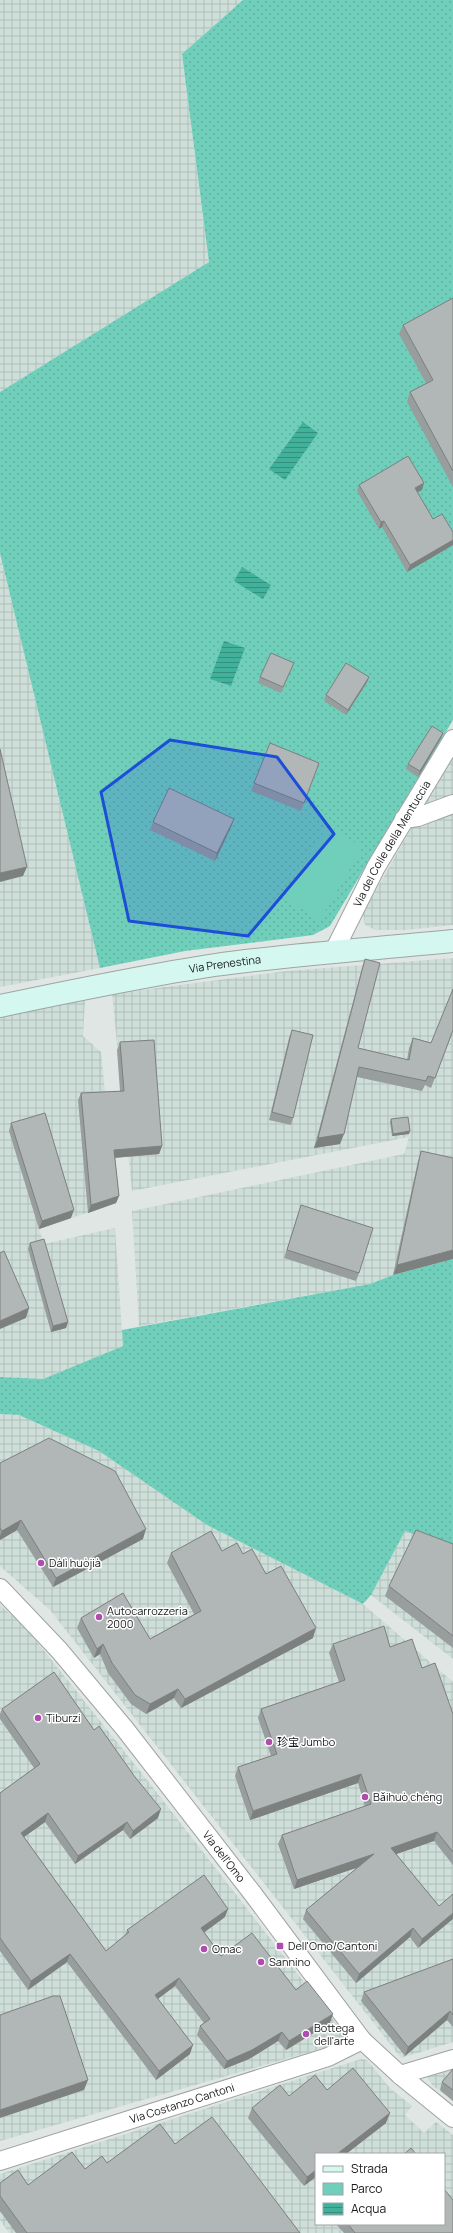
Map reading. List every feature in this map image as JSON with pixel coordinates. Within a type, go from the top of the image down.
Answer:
[{"type":"main road","name":"Via Prenestina","points":[[0,1006],[159,974],[334,951],[453,941]]},
{"type":"street","name":"Via del Colle della Mentuccia","points":[[334,951],[374,872],[453,738]]},
{"type":"street","points":[[404,819],[418,817],[453,804]]},
{"type":"street","name":"Via dell'Omo","points":[[0,1588],[59,1650],[125,1729],[253,1894],[362,2040],[400,2075],[453,2118]]},
{"type":"street","name":"Via Costanzo Cantoni","points":[[0,2161],[328,2057],[362,2040]]},
{"type":"street","points":[[400,2075],[453,2059]]},
{"type":"highlighted area","points":[[170,740],[277,757],[334,834],[248,936],[129,921],[101,792]]},
{"type":"shaded area","points":[[0,0],[243,0],[182,54],[209,262],[0,392]]},
{"type":"shaded area","points":[[0,553],[100,968],[0,987]]},
{"type":"shaded area","points":[[453,754],[453,925],[405,930],[375,930],[365,925],[363,913]]},
{"type":"shaded area","points":[[453,958],[453,1259],[393,1275],[370,1284],[139,1326],[132,1211],[404,1154],[409,1137],[132,1191],[112,994],[287,971]]},
{"type":"shaded area","points":[[85,1000],[83,1036],[101,1052],[116,1203],[39,1229],[44,1244],[115,1228],[123,1346],[43,1379],[0,1377],[0,1017]]},
{"type":"shaded area","points":[[0,1414],[19,1415],[99,1451],[207,1525],[363,1604],[453,1682],[453,2042],[401,2058],[50,1610],[0,1566]]},
{"type":"shaded area","points":[[405,1531],[453,1549],[453,1659],[371,1595]]},
{"type":"shaded area","points":[[0,1605],[26,1628],[144,1776],[345,2035],[341,2043],[0,2141]]},
{"type":"shaded area","points":[[361,2059],[367,2060],[390,2088],[412,2106],[405,2115],[424,2133],[436,2122],[453,2135],[453,2233],[9,2233],[0,2220],[0,2174]]},
{"type":"shaded area","points":[[453,2069],[453,2101],[432,2085],[427,2076]]},
{"type":"green space","points":[[243,0],[453,0],[453,720],[330,926],[313,935],[185,951],[100,968],[0,553],[0,392],[209,262],[182,54]]},
{"type":"green space","points":[[327,826],[363,847],[320,920],[284,898]]},
{"type":"green space","points":[[453,1259],[453,1549],[405,1531],[371,1595],[363,1604],[207,1525],[99,1451],[19,1415],[0,1414],[0,1377],[43,1379],[123,1346],[122,1330],[370,1284],[393,1275]]},
{"type":"water","points":[[303,422],[318,433],[285,480],[269,469]]},
{"type":"water","points":[[242,567],[271,585],[263,599],[234,581]]},
{"type":"water","points":[[224,641],[245,648],[231,686],[210,679]]},
{"type":"building","points":[[453,298],[453,471],[410,392],[433,380],[403,325]]},
{"type":"building","points":[[408,456],[424,483],[415,488],[433,519],[442,514],[453,532],[453,540],[410,565],[384,521],[381,522],[359,485]]},
{"type":"building","points":[[271,653],[294,663],[283,687],[260,677]]},
{"type":"building","points":[[346,663],[369,677],[348,710],[326,695]]},
{"type":"building","points":[[432,726],[443,733],[420,771],[408,764]]},
{"type":"building","points":[[270,743],[319,763],[304,803],[254,783]]},
{"type":"building","points":[[0,749],[27,867],[0,873]]},
{"type":"building","points":[[169,788],[234,819],[217,853],[153,822]]},
{"type":"building","points":[[365,959],[380,963],[358,1048],[409,1060],[413,1038],[431,1043],[453,989],[453,1030],[435,1078],[428,1076],[426,1081],[359,1067],[344,1134],[318,1138]]},
{"type":"building","points":[[292,1030],[313,1035],[293,1118],[272,1112]]},
{"type":"building","points":[[154,1040],[162,1146],[114,1150],[119,1196],[91,1205],[81,1093],[124,1091],[120,1042]]},
{"type":"building","points":[[45,1113],[74,1210],[42,1221],[11,1123]]},
{"type":"building","points":[[408,1117],[410,1131],[393,1134],[391,1119]]},
{"type":"building","points":[[421,1151],[453,1158],[453,1250],[397,1265]]},
{"type":"building","points":[[301,1205],[373,1228],[359,1273],[287,1250]]},
{"type":"building","points":[[44,1239],[68,1322],[53,1326],[30,1243]]},
{"type":"building","points":[[4,1251],[29,1308],[0,1321],[0,1253]]},
{"type":"building","points":[[49,1438],[115,1471],[146,1529],[56,1578],[21,1520],[2,1531],[0,1528],[0,1463]]},
{"type":"building","points":[[416,1530],[453,1544],[453,1636],[389,1586]]},
{"type":"building","points":[[211,1531],[222,1551],[237,1543],[243,1554],[252,1549],[266,1574],[281,1566],[316,1628],[185,1699],[178,1689],[150,1704],[135,1695],[112,1663],[103,1644],[97,1649],[81,1618],[123,1593],[150,1639],[201,1611],[171,1553]]},
{"type":"building","points":[[384,1626],[390,1647],[412,1639],[422,1668],[435,1663],[453,1714],[453,1852],[437,1832],[391,1848],[439,1906],[453,1894],[453,1913],[422,1939],[413,1928],[359,1974],[306,1910],[374,1854],[297,1880],[282,1835],[371,1804],[361,1774],[253,1811],[238,1767],[277,1754],[261,1709],[345,1680],[333,1644]]},
{"type":"building","points":[[54,1672],[94,1730],[99,1726],[135,1777],[161,1809],[133,1831],[127,1822],[78,1856],[48,1813],[21,1833],[106,1951],[129,1932],[127,1930],[204,1875],[228,1909],[201,1928],[221,1956],[252,1933],[296,1990],[307,1981],[333,2014],[289,2041],[282,2032],[252,2050],[227,2061],[200,2026],[210,2019],[179,1978],[155,1995],[193,2045],[159,2071],[70,1954],[31,1981],[0,1938],[0,1793],[40,1764],[2,1709]]},
{"type":"building","points":[[453,1959],[453,2015],[450,2011],[408,2047],[364,1992]]},
{"type":"building","points":[[53,1996],[60,1996],[88,2080],[0,2110],[0,2015]]},
{"type":"building","points":[[353,2068],[390,2113],[338,2153],[315,2153],[315,2171],[307,2177],[252,2108],[280,2085],[289,2096],[315,2075],[327,2090]]},
{"type":"building","points":[[453,2069],[453,2090],[442,2082]]},
{"type":"building","points":[[212,2117],[300,2233],[27,2233],[0,2196],[0,2183],[18,2170],[28,2185],[72,2152],[85,2169],[102,2156],[107,2163],[160,2124],[175,2144]]},
{"type":"building","points":[[411,2148],[415,2153],[405,2153]]},
{"type":"building","points":[[445,2190],[453,2200],[453,2233],[355,2233],[349,2225],[445,2225]]},
{"type":"place","name":"Dàlì huòjià","points":[[41,1563]]},
{"type":"place","name":"Autocarrozzeria 2000","points":[[99,1617]]},
{"type":"place","name":"Tiburzi","points":[[38,1718]]},
{"type":"place","name":"珍宝 Jumbo","points":[[269,1742]]},
{"type":"place","name":"Bǎihuò chéng","points":[[365,1797]]},
{"type":"place","name":"Dell'Omo/Cantoni","points":[[280,1946]]},
{"type":"place","name":"Omac","points":[[204,1949]]},
{"type":"place","name":"Sannino","points":[[261,1962]]},
{"type":"place","name":"Bottega dell'arte","points":[[306,2034]]}]
